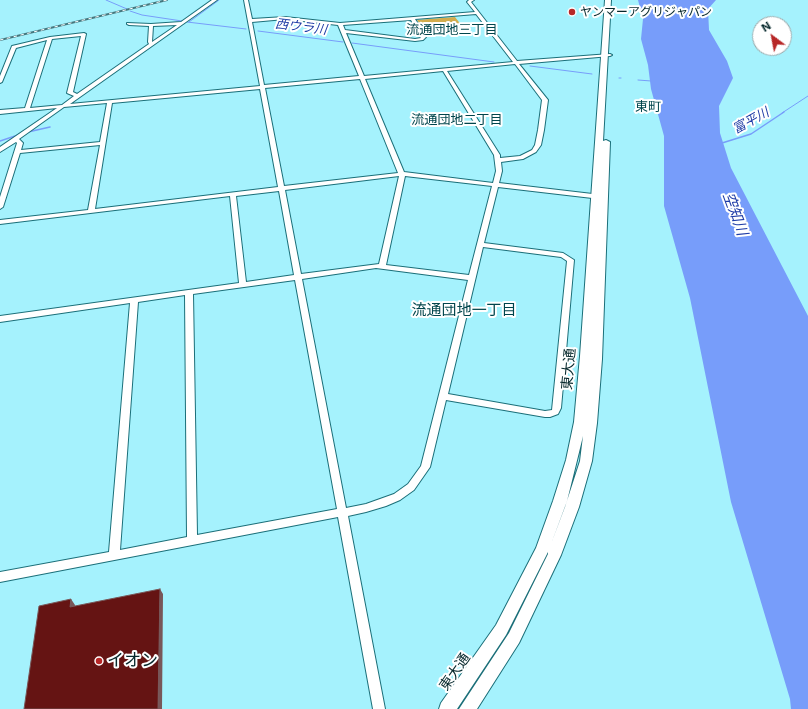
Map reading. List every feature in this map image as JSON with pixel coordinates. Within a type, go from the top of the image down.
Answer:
[{"type":"highway","name":"東大通","points":[[447,709],[501,630],[542,550],[560,501],[572,460],[580,422],[599,197],[607,55],[608,0]]},
{"type":"highway","name":"東大通","points":[[607,55],[613,0]]},
{"type":"highway","name":"東大通","points":[[467,709],[514,638],[554,555],[572,507],[586,461],[592,423],[596,358],[599,197]]},
{"type":"street","points":[[0,150],[214,0]]},
{"type":"street","points":[[246,0],[379,709]]},
{"type":"street","points":[[472,0],[469,2],[545,100],[538,145],[530,154],[521,158],[498,160]]},
{"type":"street","points":[[249,21],[285,18],[340,24],[478,13]]},
{"type":"street","points":[[342,31],[415,40],[423,39],[424,37],[413,18]]},
{"type":"street","points":[[129,24],[151,25],[182,23]]},
{"type":"street","points":[[340,24],[402,174],[382,266]]},
{"type":"street","points":[[151,25],[150,42],[152,44]]},
{"type":"street","points":[[0,82],[14,47],[50,38],[84,34],[70,93],[77,96]]},
{"type":"street","points":[[27,109],[50,38]]},
{"type":"street","points":[[0,112],[517,62],[607,55]]},
{"type":"street","points":[[0,577],[383,503],[397,497],[411,487],[425,467],[499,171],[498,160],[444,70]]},
{"type":"street","points":[[91,211],[110,101]]},
{"type":"street","points":[[0,207],[20,143],[16,139]]},
{"type":"street","points":[[17,152],[102,143]]},
{"type":"street","points":[[0,222],[402,174],[599,197]]},
{"type":"street","points":[[233,194],[243,285]]},
{"type":"street","points":[[443,396],[545,414],[555,412],[571,260],[563,255],[481,245]]},
{"type":"street","points":[[0,318],[382,266],[473,278]]},
{"type":"street","points":[[189,293],[192,541]]},
{"type":"street","points":[[114,556],[134,300]]},
{"type":"shaded area","points":[[455,17],[462,26],[446,27],[450,32],[426,33],[417,20]]},
{"type":"water","name":"空知川","points":[[638,0],[716,0],[708,9],[709,30],[727,61],[733,78],[719,106],[720,133],[731,168],[808,316],[808,709],[791,709],[790,699],[731,502],[690,298],[664,206],[664,136],[651,89],[648,65],[641,39],[643,19]]},
{"type":"building","name":"イオン","points":[[160,589],[158,709],[24,709],[39,606],[71,599],[70,607]]},
{"type":"waterway","name":"西ウラ川","points":[[106,0],[127,9]]},
{"type":"waterway","points":[[189,22],[219,0]]},
{"type":"waterway","name":"西ウラ川","points":[[130,11],[142,15],[182,21]]},
{"type":"waterway","name":"西ウラ川","points":[[187,22],[246,29]]},
{"type":"waterway","name":"西ウラ川","points":[[258,31],[343,42]]},
{"type":"waterway","name":"西ウラ川","points":[[352,43],[494,62]]},
{"type":"waterway","name":"西ウラ川","points":[[530,66],[592,74]]},
{"type":"waterway","name":"西ウラ川","points":[[638,80],[651,81]]},
{"type":"waterway","name":"富平川","points":[[782,113],[808,96]]},
{"type":"waterway","name":"富平川","points":[[722,143],[751,134],[784,112]]},
{"type":"waterway","points":[[28,132],[50,127]]},
{"type":"waterway","points":[[0,141],[18,135]]},
{"type":"railway","points":[[0,40],[167,0]]},
{"type":"place","name":"ヤンマーアグリジャパン","points":[[572,12]]},
{"type":"place","name":"イオン","points":[[99,661]]},
{"type":"district","name":"流通団地三丁目","points":[[452,30]]},
{"type":"district","name":"東町","points":[[648,107]]},
{"type":"district","name":"流通団地二丁目","points":[[457,120]]},
{"type":"district","name":"流通団地一丁目","points":[[464,310]]}]
